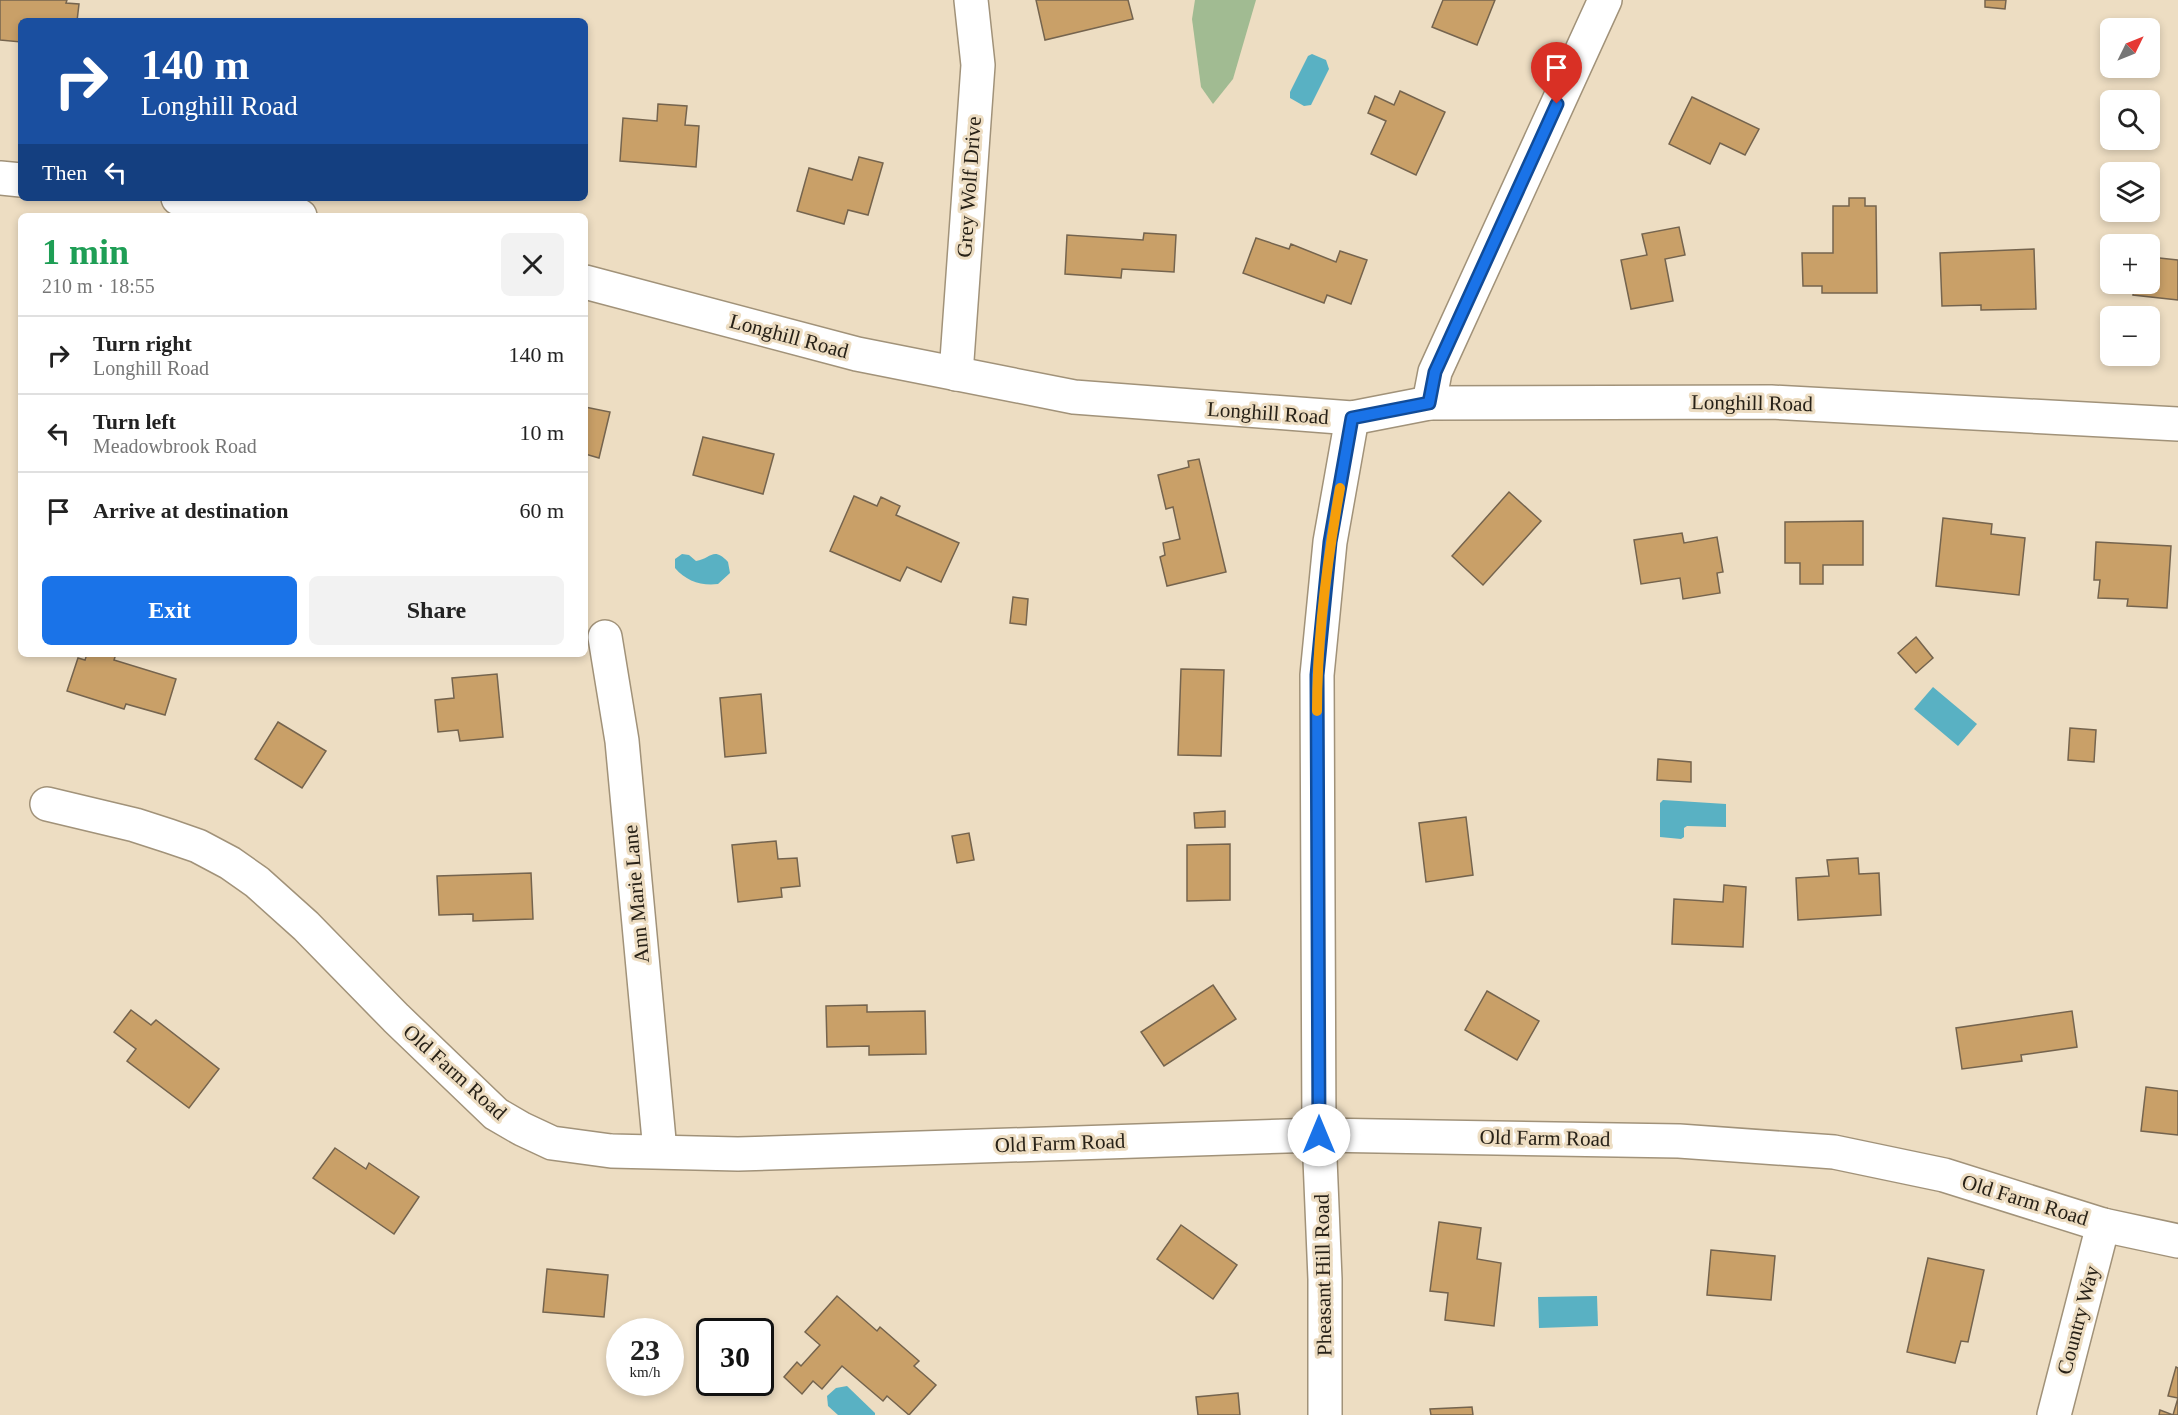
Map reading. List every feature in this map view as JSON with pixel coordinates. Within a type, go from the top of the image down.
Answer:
[{"type":"street","name":"Grey Wolf Drive","points":[[956,374],[978,65],[970,0]]},
{"type":"street","points":[[1429,403],[1435,372],[1605,0]]},
{"type":"street","points":[[0,178],[18,180]]},
{"type":"street","points":[[203,201],[286,213]]},
{"type":"street","name":"Longhill Road","points":[[588,283],[857,354],[1074,398],[1352,418],[1429,403],[1771,402],[2178,424]]},
{"type":"street","name":"Pheasant Hill Road","points":[[1325,1415],[1325,1279],[1319,1135],[1317,675],[1330,542],[1352,418]]},
{"type":"street","name":"Ann Marie Lane","points":[[605,637],[622,741],[660,1151]]},
{"type":"street","name":"Old Farm Road","points":[[47,804],[169,836],[198,846],[230,863],[257,882],[306,926],[388,1010],[496,1114],[522,1130],[552,1143],[611,1151],[750,1154],[1319,1135],[1679,1141],[1834,1152],[1944,1175],[2103,1225],[2178,1240]]},
{"type":"street","name":"Country Way","points":[[2054,1415],[2103,1225]]},
{"type":"green space","points":[[1195,0],[1256,0],[1233,79],[1213,104],[1201,87],[1192,19]]},
{"type":"water","points":[[1312,54],[1326,60],[1329,69],[1311,105],[1304,106],[1290,98],[1290,92],[1308,56]]},
{"type":"water","points":[[682,554],[689,555],[696,561],[715,554],[719,555],[728,562],[730,573],[718,584],[694,582],[675,568],[675,559]]},
{"type":"water","points":[[1933,687],[1977,724],[1958,746],[1914,709]]},
{"type":"water","points":[[1663,800],[1726,804],[1726,827],[1687,826],[1684,828],[1684,837],[1681,839],[1660,837],[1660,803]]},
{"type":"water","points":[[1597,1296],[1598,1326],[1539,1328],[1538,1297]]},
{"type":"water","points":[[847,1386],[875,1415],[838,1415],[828,1406],[827,1396],[836,1388]]},
{"type":"building","points":[[0,0],[67,0],[66,3],[79,4],[77,18],[18,18],[18,42],[0,40]]},
{"type":"building","points":[[1036,0],[1128,0],[1133,19],[1045,40]]},
{"type":"building","points":[[1443,0],[1495,0],[1477,45],[1432,27]]},
{"type":"building","points":[[1985,0],[2006,0],[2005,9],[1985,7]]},
{"type":"building","points":[[1400,91],[1445,112],[1416,175],[1371,154],[1386,121],[1368,113],[1375,96],[1394,105]]},
{"type":"building","points":[[1692,97],[1759,129],[1745,155],[1720,143],[1710,164],[1669,144]]},
{"type":"building","points":[[658,104],[687,106],[685,125],[699,126],[696,167],[620,161],[623,118],[657,121]]},
{"type":"building","points":[[859,157],[883,163],[868,215],[848,210],[844,224],[797,211],[809,168],[852,180]]},
{"type":"building","points":[[1849,198],[1865,198],[1865,206],[1876,206],[1877,293],[1822,293],[1822,286],[1803,286],[1802,253],[1833,253],[1833,206],[1849,206]]},
{"type":"building","points":[[1679,227],[1685,255],[1665,259],[1673,301],[1631,309],[1621,260],[1647,255],[1642,234]]},
{"type":"building","points":[[1144,233],[1176,235],[1174,272],[1122,269],[1121,278],[1065,274],[1067,235],[1143,240]]},
{"type":"building","points":[[1256,238],[1289,249],[1291,244],[1336,262],[1340,251],[1367,260],[1351,304],[1327,295],[1324,303],[1243,273]]},
{"type":"building","points":[[2034,249],[2036,309],[1981,310],[1981,305],[1942,306],[1940,253]]},
{"type":"building","points":[[2160,258],[2178,260],[2178,300],[2133,295],[2160,294]]},
{"type":"building","points":[[588,408],[610,412],[599,458],[588,455]]},
{"type":"building","points":[[703,437],[774,454],[763,494],[693,475]]},
{"type":"building","points":[[1199,459],[1226,572],[1167,586],[1160,557],[1165,555],[1163,543],[1180,539],[1173,507],[1166,509],[1158,475],[1189,467],[1188,461]]},
{"type":"building","points":[[1509,492],[1541,521],[1483,585],[1452,556]]},
{"type":"building","points":[[854,496],[877,506],[881,497],[900,506],[896,515],[959,543],[941,582],[907,567],[900,581],[830,551]]},
{"type":"building","points":[[1943,518],[1992,524],[1991,534],[2025,538],[2019,595],[1936,586]]},
{"type":"building","points":[[1863,521],[1863,565],[1823,565],[1823,584],[1800,584],[1800,563],[1785,563],[1785,522]]},
{"type":"building","points":[[1682,533],[1684,543],[1717,537],[1723,572],[1717,573],[1720,593],[1683,599],[1680,578],[1641,584],[1634,540]]},
{"type":"building","points":[[2096,542],[2171,546],[2167,608],[2127,606],[2128,599],[2098,598],[2100,580],[2094,580]]},
{"type":"building","points":[[1013,597],[1028,599],[1026,625],[1010,623]]},
{"type":"building","points":[[1916,637],[1933,658],[1916,673],[1898,653]]},
{"type":"building","points":[[86,657],[115,657],[114,660],[176,679],[165,715],[126,704],[124,709],[67,691],[78,658],[85,660]]},
{"type":"building","points":[[1181,669],[1224,670],[1221,756],[1178,755]]},
{"type":"building","points":[[497,674],[503,737],[460,741],[458,730],[438,732],[435,700],[454,698],[452,678]]},
{"type":"building","points":[[761,694],[766,753],[725,757],[720,698]]},
{"type":"building","points":[[278,722],[326,751],[302,788],[255,759]]},
{"type":"building","points":[[2070,728],[2096,730],[2094,762],[2068,760]]},
{"type":"building","points":[[1658,759],[1691,762],[1691,782],[1657,780]]},
{"type":"building","points":[[1225,811],[1225,827],[1195,828],[1194,813]]},
{"type":"building","points":[[1466,817],[1473,875],[1426,882],[1419,823]]},
{"type":"building","points":[[969,833],[974,860],[957,863],[952,836]]},
{"type":"building","points":[[776,841],[778,859],[797,858],[800,886],[781,888],[782,897],[738,902],[732,845]]},
{"type":"building","points":[[1230,844],[1230,900],[1187,901],[1187,845]]},
{"type":"building","points":[[1858,858],[1859,874],[1879,873],[1881,915],[1798,920],[1796,878],[1829,876],[1827,860]]},
{"type":"building","points":[[531,873],[533,919],[473,921],[473,914],[439,915],[437,876]]},
{"type":"building","points":[[1724,885],[1746,887],[1743,947],[1672,944],[1674,899],[1723,902]]},
{"type":"building","points":[[1213,985],[1236,1019],[1164,1066],[1141,1032]]},
{"type":"building","points":[[1487,991],[1539,1021],[1517,1060],[1465,1030]]},
{"type":"building","points":[[867,1005],[867,1012],[925,1011],[926,1054],[869,1055],[869,1046],[827,1047],[826,1006]]},
{"type":"building","points":[[131,1010],[151,1025],[156,1020],[219,1069],[189,1108],[127,1061],[136,1049],[114,1032]]},
{"type":"building","points":[[2072,1011],[2077,1047],[2021,1055],[2022,1061],[1962,1069],[1956,1028]]},
{"type":"building","points":[[2146,1087],[2178,1091],[2178,1135],[2141,1131]]},
{"type":"building","points":[[335,1148],[366,1169],[369,1163],[419,1197],[394,1234],[313,1178]]},
{"type":"building","points":[[1439,1222],[1481,1228],[1477,1259],[1501,1263],[1494,1326],[1445,1320],[1448,1293],[1430,1291]]},
{"type":"building","points":[[1181,1225],[1237,1265],[1213,1299],[1157,1259]]},
{"type":"building","points":[[1711,1250],[1775,1256],[1771,1300],[1707,1295]]},
{"type":"building","points":[[1928,1258],[1984,1270],[1968,1342],[1961,1341],[1955,1363],[1907,1352]]},
{"type":"building","points":[[547,1269],[608,1275],[604,1317],[543,1312]]},
{"type":"building","points":[[837,1296],[877,1331],[880,1327],[919,1361],[914,1366],[936,1385],[909,1415],[887,1396],[883,1401],[842,1366],[822,1389],[813,1381],[802,1394],[784,1377],[797,1362],[801,1366],[820,1345],[805,1332]]},
{"type":"building","points":[[2176,1367],[2178,1368],[2178,1398],[2168,1396]]},
{"type":"building","points":[[1238,1393],[1240,1415],[1198,1415],[1196,1397]]},
{"type":"building","points":[[2178,1398],[2178,1415],[2173,1415]]},
{"type":"building","points":[[1472,1407],[1473,1415],[1431,1415],[1430,1409]]},
{"type":"building","points":[[2160,1410],[2173,1415],[2159,1415]]},
{"type":"slow traffic","points":[[1317,711],[1317,675],[1330,542],[1340,488]]},
{"type":"route","points":[[1319,1135],[1317,675],[1330,542],[1352,418],[1429,403],[1435,372],[1557,104]]}]
